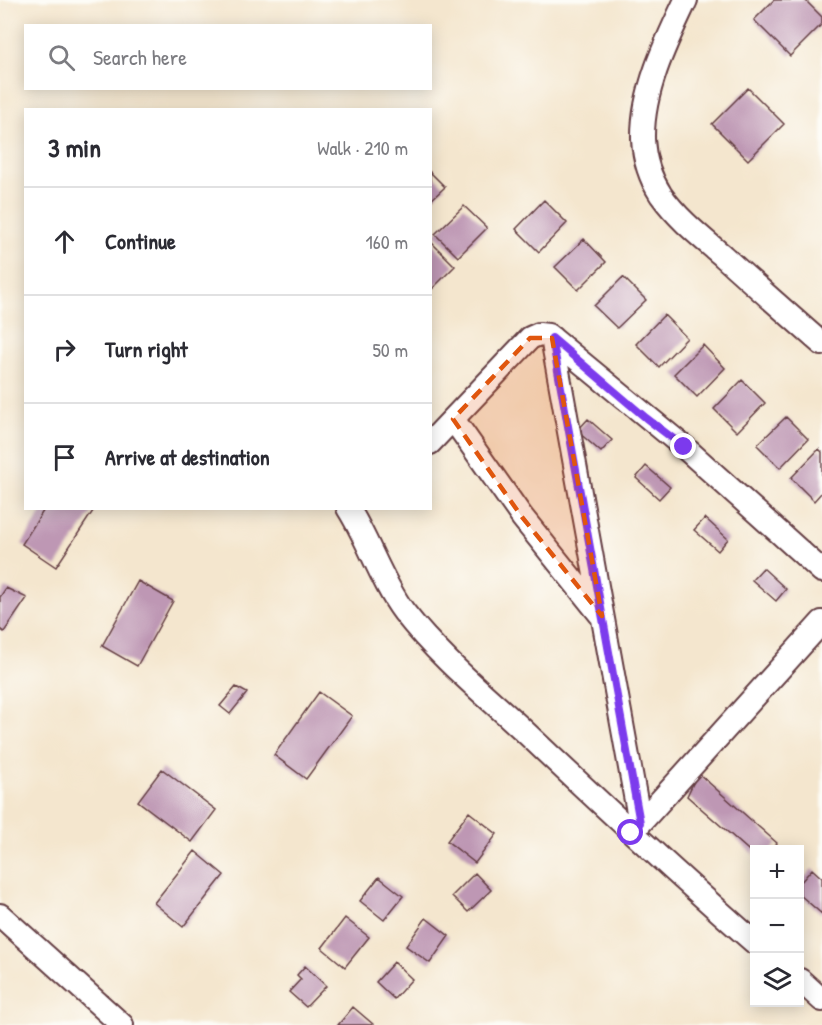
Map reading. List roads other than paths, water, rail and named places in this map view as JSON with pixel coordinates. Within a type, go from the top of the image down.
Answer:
[{"type":"street","points":[[686,0],[653,81],[645,115],[643,139],[649,170],[671,209],[822,344]]},
{"type":"street","points":[[432,441],[530,338],[539,334],[552,338],[646,418],[684,447],[822,571]]},
{"type":"street","points":[[552,338],[602,616],[635,828]]},
{"type":"street","points":[[453,419],[528,525],[602,616]]},
{"type":"street","points":[[349,510],[402,609],[423,635],[483,696],[635,828],[750,938]]},
{"type":"street","points":[[635,828],[822,622]]},
{"type":"street","points":[[0,915],[122,1025]]},
{"type":"street","points":[[804,984],[822,1000]]}]
